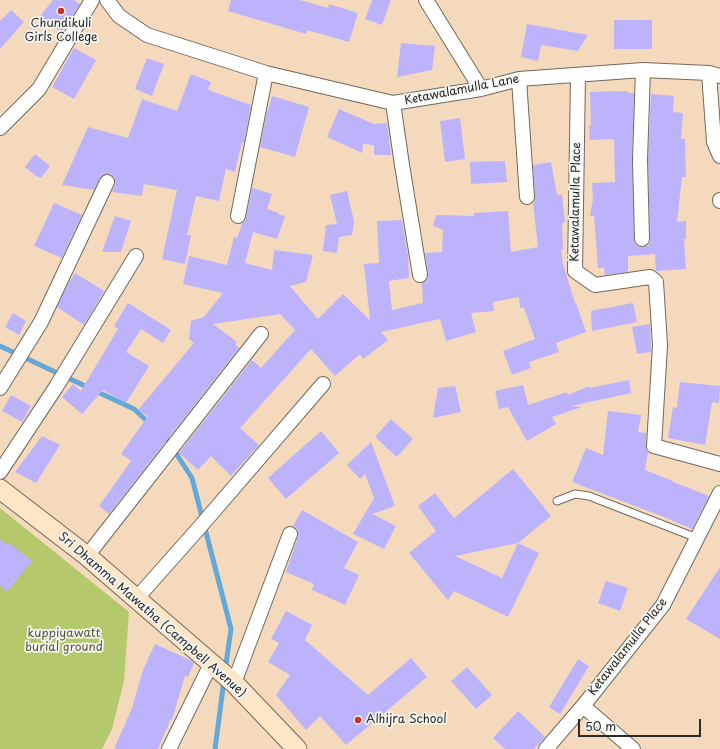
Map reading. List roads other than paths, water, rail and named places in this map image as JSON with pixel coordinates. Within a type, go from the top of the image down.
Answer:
[{"type":"main road","name":"Sri Dhamma Mawatha (Campbell Avenue)","points":[[0,490],[87,556],[224,675],[297,749]]},
{"type":"street","points":[[0,128],[39,89],[92,0]]},
{"type":"street","name":"Ketawalamulla Lane","points":[[107,0],[119,16],[147,35],[266,73],[393,103],[481,89],[519,79],[643,70],[715,75]]},
{"type":"street","points":[[426,0],[481,89]]},
{"type":"street","points":[[642,239],[640,160],[643,70]]},
{"type":"street","points":[[238,216],[266,73]]},
{"type":"street","name":"Ketawalamulla Place","points":[[578,75],[575,271],[595,285],[650,277],[656,282],[660,345],[654,446],[720,464]]},
{"type":"street","points":[[715,75],[714,142],[720,156]]},
{"type":"street","points":[[519,79],[527,197]]},
{"type":"street","points":[[393,103],[420,275]]},
{"type":"street","points":[[0,388],[41,322],[107,182]]},
{"type":"street","points":[[0,472],[59,382],[136,256]]},
{"type":"street","points":[[87,556],[262,334]]},
{"type":"street","points":[[136,599],[323,384]]},
{"type":"street","name":"Ketawalamulla Place","points":[[546,749],[583,706],[663,605],[720,493]]},
{"type":"street","points":[[169,749],[224,675],[290,534]]},
{"type":"street","points":[[583,706],[633,749]]},
{"type":"lane","points":[[557,500],[575,494],[589,496],[697,538]]},
{"type":"waterway","points":[[0,346],[134,409],[149,423]]},
{"type":"waterway","points":[[163,435],[192,478],[231,629],[225,671]]},
{"type":"waterway","points":[[215,749],[224,680]]},
{"type":"place","name":"Chundikuli Girls College","points":[[61,11]]},
{"type":"place","name":"Alhijra School","points":[[358,720]]},
{"type":"park label","name":"kuppiyawatt burial ground","points":[[64,641]]}]
